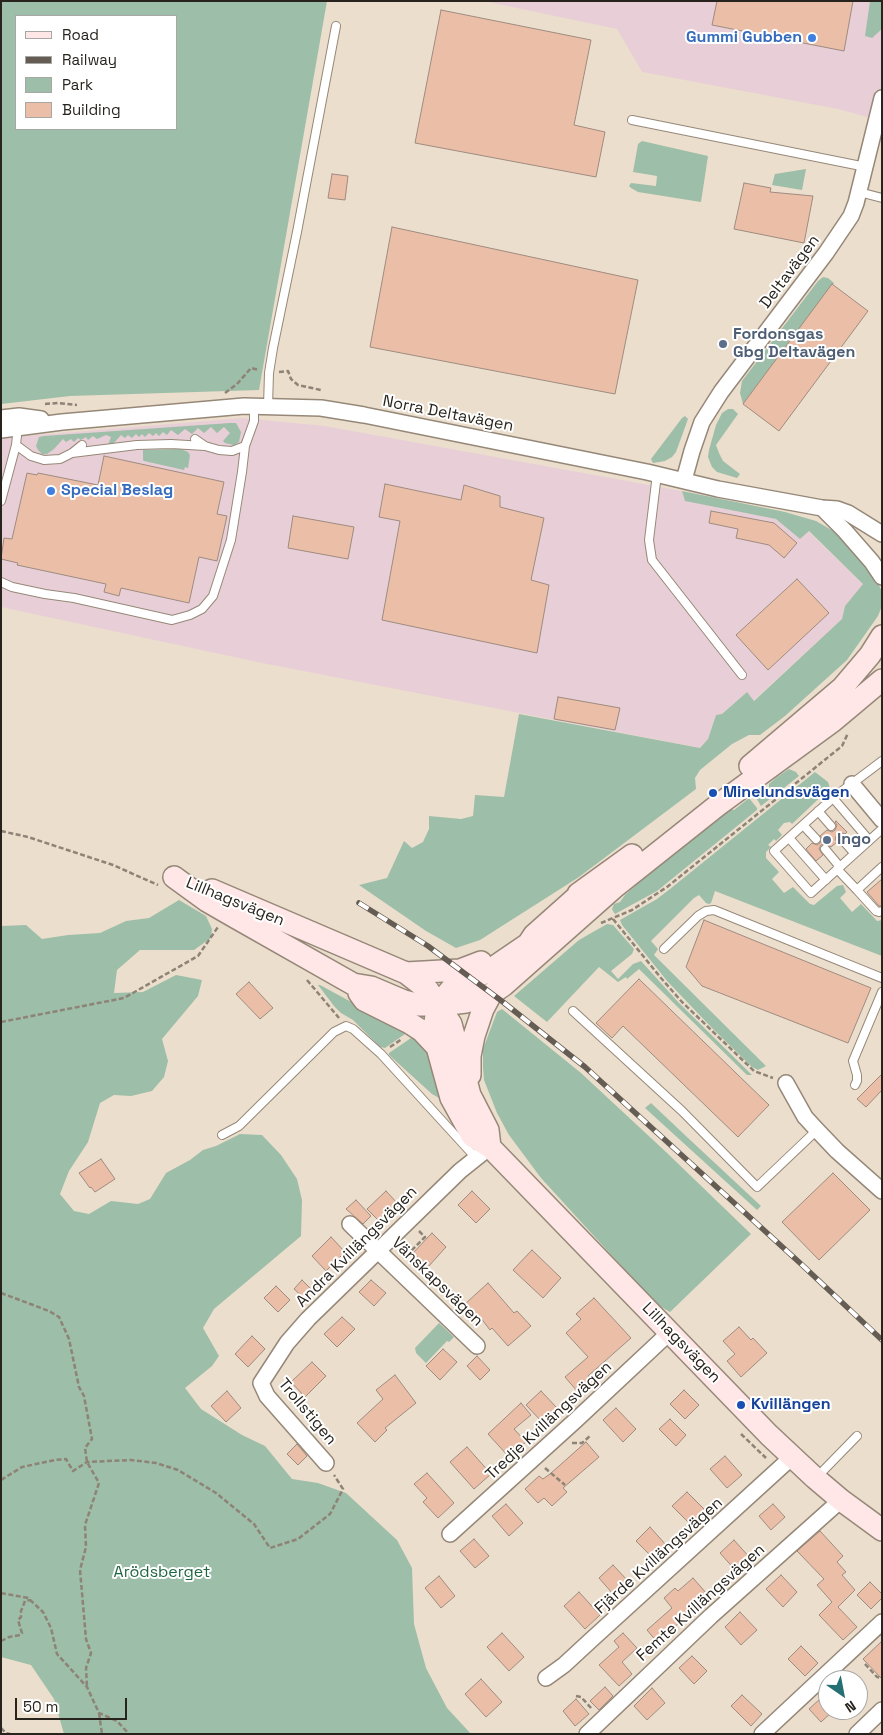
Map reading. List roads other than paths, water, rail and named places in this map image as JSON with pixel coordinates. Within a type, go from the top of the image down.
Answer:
[{"type":"main road","points":[[589,886],[639,851],[755,762],[809,717],[842,688],[870,655],[882,636]]},
{"type":"main road","points":[[491,994],[623,880],[718,805],[833,721],[882,680]]},
{"type":"main road","name":"Lillhagsvägen","points":[[483,1152],[488,1130],[470,1095],[451,1024],[440,1005],[428,990],[406,973],[204,886],[174,877],[227,912],[353,984],[371,988],[420,1005],[440,1005],[466,1002],[491,994]]},
{"type":"main road","name":"Lillhagsvägen","points":[[406,973],[460,970],[478,963],[499,951],[589,886]]},
{"type":"main road","name":"Lillhagsvägen","points":[[589,886],[534,935],[528,944],[488,972],[452,988],[447,993],[440,1005],[434,1028],[437,1047],[451,1098],[458,1113],[483,1152],[670,1332],[792,1457],[841,1500],[882,1530]]},
{"type":"main road","name":"Lillhagsvägen","points":[[353,984],[364,1000],[422,1031],[437,1047]]},
{"type":"main road","name":"Lillhagsvägen","points":[[470,1095],[470,1056],[474,1036],[491,994]]},
{"type":"street","name":"Deltavägen","points":[[684,480],[702,422],[721,392],[843,231],[851,216],[866,167],[882,98]]},
{"type":"street","name":"Norra Deltavägen","points":[[1,418],[18,422],[62,422],[244,406],[321,408],[657,474],[718,488],[822,508],[837,509],[848,513],[882,534]]},
{"type":"street","name":"Norra Deltavägen","points":[[1,430],[18,422]]},
{"type":"street","points":[[822,508],[872,562],[882,577]]},
{"type":"street","points":[[852,784],[882,820]]},
{"type":"street","points":[[786,1083],[805,1117],[837,1151],[882,1191]]},
{"type":"street","name":"Andra Kvillängsvägen","points":[[261,1383],[287,1343],[298,1331],[408,1220],[460,1170],[483,1152]]},
{"type":"street","name":"Vänskapsvägen","points":[[350,1224],[477,1346]]},
{"type":"street","name":"Tredje Kvillängsvägen","points":[[450,1534],[670,1332]]},
{"type":"street","name":"Trollstigen","points":[[261,1383],[267,1396],[326,1463]]},
{"type":"street","name":"Fjärde Kvillängsvägen","points":[[546,1678],[584,1647],[792,1457]]},
{"type":"street","name":"Femte Kvillängsvägen","points":[[587,1734],[711,1616],[841,1500]]},
{"type":"street","points":[[762,1734],[882,1622]]},
{"type":"street","points":[[857,1734],[882,1710]]},
{"type":"lane","points":[[1,582],[12,587],[74,598],[172,620],[190,615],[202,609],[213,596],[231,540],[245,446],[261,406],[269,373],[336,26]]},
{"type":"lane","points":[[632,120],[866,167]]},
{"type":"lane","points":[[859,192],[882,198]]},
{"type":"lane","points":[[1,501],[16,445],[18,422]]},
{"type":"lane","points":[[195,439],[206,446]]},
{"type":"lane","points":[[16,445],[31,456],[44,460],[60,459],[82,445]]},
{"type":"lane","points":[[72,453],[137,445],[206,446],[232,451],[245,446]]},
{"type":"lane","points":[[657,474],[649,540],[652,560],[742,675]]},
{"type":"lane","points":[[882,761],[833,798],[774,851],[811,893],[882,829]]},
{"type":"lane","points":[[833,798],[869,840]]},
{"type":"lane","points":[[818,811],[830,826]]},
{"type":"lane","points":[[803,825],[816,839]]},
{"type":"lane","points":[[789,838],[826,880]]},
{"type":"lane","points":[[841,838],[854,853]]},
{"type":"lane","points":[[825,849],[876,911],[882,911]]},
{"type":"lane","points":[[857,890],[882,867]]},
{"type":"lane","points":[[664,949],[698,916],[706,911],[714,910],[882,978]]},
{"type":"lane","points":[[855,1085],[857,1075],[853,1061],[882,992]]},
{"type":"lane","points":[[573,1011],[682,1112],[757,1187],[817,1130]]},
{"type":"lane","points":[[222,1135],[239,1126],[334,1032],[346,1026],[353,1029],[381,1054],[417,1091],[483,1152]]},
{"type":"lane","points":[[815,1478],[857,1436]]},
{"type":"railway","points":[[359,903],[428,946],[585,1067],[882,1340]]},
{"type":"place","name":"Gummi Gubben","points":[[812,38]]},
{"type":"place","name":"Fordonsgas Gbg Deltavägen","points":[[723,344]]},
{"type":"place","name":"Special Beslag","points":[[51,491]]},
{"type":"place","name":"Minelundsvägen","points":[[713,793]]},
{"type":"place","name":"Ingo","points":[[827,840]]},
{"type":"place","name":"Kvillängen","points":[[741,1405]]},
{"type":"park label","name":"Arödsberget","points":[[162,1573]]}]
